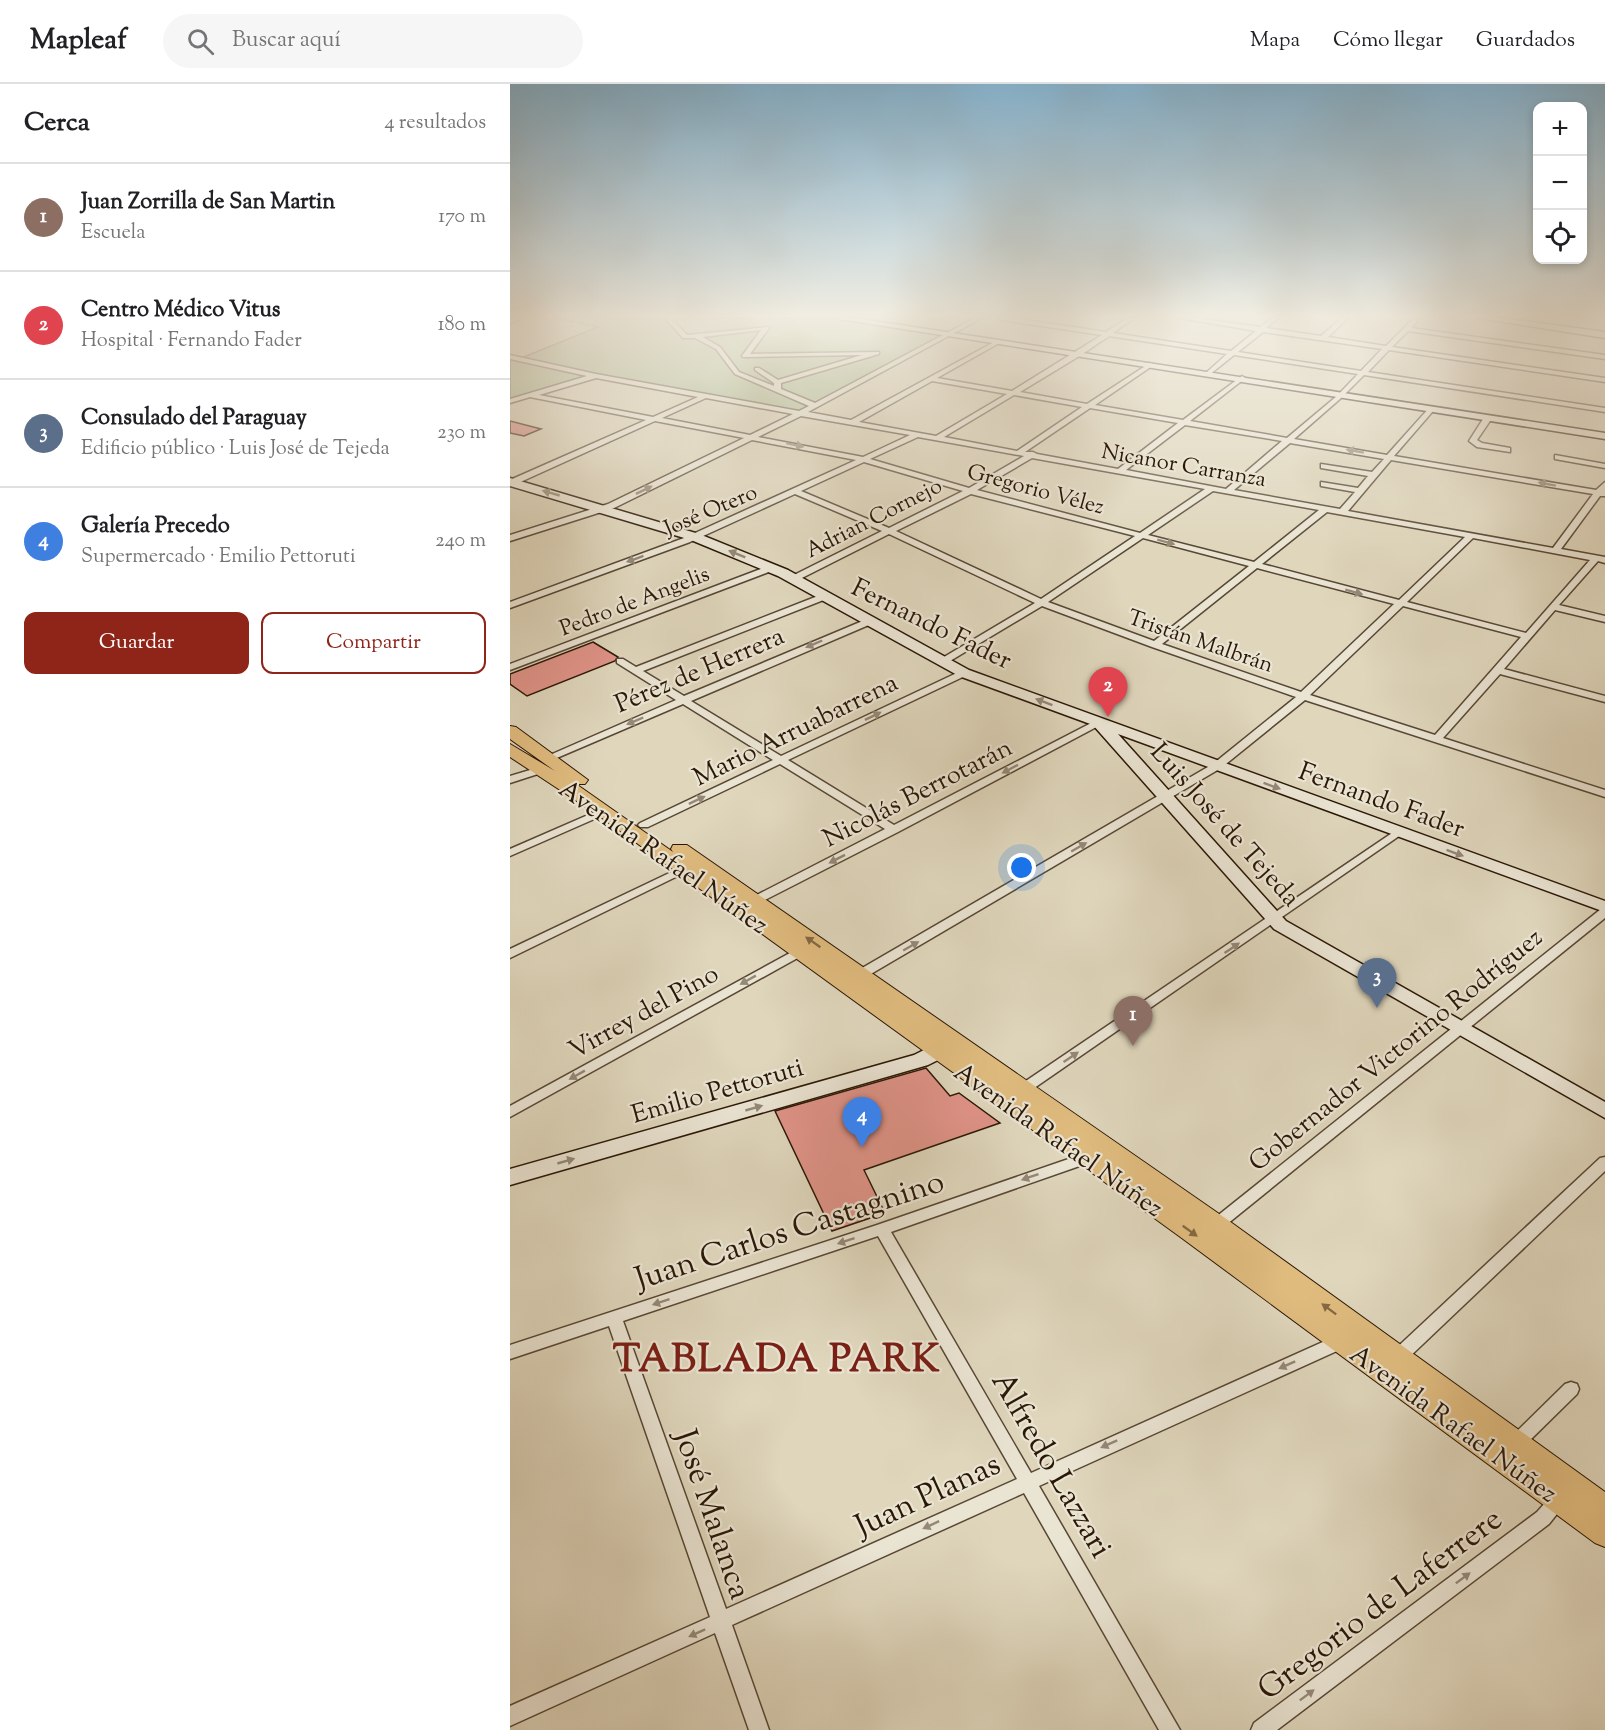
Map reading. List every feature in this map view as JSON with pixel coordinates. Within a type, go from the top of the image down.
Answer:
[{"type":"main road","points":[[1346,395],[1605,436]]},
{"type":"main road","name":"Fernando Fader","points":[[512,482],[695,537],[794,579],[868,622],[964,672],[1605,907]]},
{"type":"main road","name":"Luis José de Tejeda","points":[[1099,723],[1274,920],[1289,932],[1605,1111]]},
{"type":"main road","name":"Avenida Rafael Núñez","points":[[510,731],[544,764],[604,812],[799,952],[942,1044],[1022,1090],[1216,1225],[1515,1444],[1587,1510],[1605,1534]]},
{"type":"main road","name":"Avenida Rafael Núñez","points":[[510,749],[544,764],[644,825],[860,975],[942,1044],[1086,1158],[1188,1228],[1340,1341],[1587,1510]]},
{"type":"main road","name":"Emilio Pettoruti","points":[[510,1177],[921,1060],[942,1044]]},
{"type":"street","points":[[510,401],[530,395]]},
{"type":"street","name":"Gregorio Vélez","points":[[530,395],[754,436],[863,460],[1144,537],[1528,636]]},
{"type":"street","name":"Nicanor Carranza","points":[[699,395],[1601,559]]},
{"type":"street","points":[[774,407],[780,404],[779,395]]},
{"type":"street","points":[[788,395],[816,406]]},
{"type":"street","points":[[510,538],[603,508],[837,395]]},
{"type":"street","points":[[853,422],[902,395]]},
{"type":"street","points":[[938,438],[1012,395]]},
{"type":"street","points":[[1018,395],[1602,494]]},
{"type":"street","points":[[1020,452],[1106,395]]},
{"type":"street","points":[[1120,471],[1219,395]]},
{"type":"street","points":[[1228,491],[1340,395]]},
{"type":"street","points":[[1505,395],[1605,410]]},
{"type":"street","points":[[512,482],[705,396]]},
{"type":"street","points":[[1343,511],[1430,409]]},
{"type":"street","points":[[1488,418],[1473,441],[1480,445],[1507,450]]},
{"type":"street","name":"José Otero","points":[[510,605],[695,537],[919,434]]},
{"type":"street","name":"Adrian Cornejo","points":[[794,579],[891,532],[1033,454]]},
{"type":"street","points":[[1558,457],[1605,466]]},
{"type":"street","points":[[1324,466],[1374,475]]},
{"type":"street","points":[[1324,484],[1361,491]]},
{"type":"street","points":[[1555,551],[1602,494],[1605,484]]},
{"type":"street","points":[[942,662],[1041,603],[1144,537],[1212,488]]},
{"type":"street","name":"Tristán Malbrán","points":[[795,491],[891,532],[1041,603],[1304,696],[1605,794]]},
{"type":"street","points":[[1155,645],[1327,508]]},
{"type":"street","points":[[835,976],[860,975],[1217,766],[1304,696],[1471,536]]},
{"type":"street","points":[[1438,738],[1500,671],[1528,636],[1601,559]]},
{"type":"street","name":"Pedro de Angelis","points":[[510,668],[771,568]]},
{"type":"street","points":[[510,594],[520,601]]},
{"type":"street","name":"Adrian Cornejo","points":[[635,671],[823,597]]},
{"type":"street","points":[[1555,607],[1605,619]]},
{"type":"street","name":"Pérez de Herrera","points":[[510,780],[682,700],[868,622]]},
{"type":"street","points":[[620,661],[894,830]]},
{"type":"street","points":[[1500,671],[1605,699]]},
{"type":"street","name":"Mario Arruabarrena","points":[[644,825],[964,672]]},
{"type":"street","name":"Nicolás Berrotarán","points":[[755,901],[1099,723]]},
{"type":"street","points":[[510,853],[604,812]]},
{"type":"street","points":[[1022,1090],[1274,920],[1398,832]]},
{"type":"street","points":[[510,954],[684,869]]},
{"type":"street","name":"Gobernador Victorino Rodríguez","points":[[1216,1225],[1605,912]]},
{"type":"street","name":"Virrey del Pino","points":[[510,1112],[799,952]]},
{"type":"street","name":"Juan Carlos Castagnino","points":[[510,1352],[882,1229],[1086,1158]]},
{"type":"street","points":[[1397,1358],[1605,1162]]},
{"type":"street","name":"Alfredo Lazzari","points":[[882,1229],[1170,1730]]},
{"type":"street","name":"José Malanca","points":[[614,1317],[759,1730]]},
{"type":"street","name":"Juan Planas","points":[[510,1716],[1340,1341],[1373,1341]]},
{"type":"street","points":[[1515,1444],[1571,1389]]},
{"type":"street","name":"Gregorio de Laferrere","points":[[1261,1730],[1543,1518],[1587,1510]]},
{"type":"green space","points":[[510,395],[531,395],[510,401]]},
{"type":"green space","points":[[704,395],[835,395],[803,412]]},
{"type":"building","points":[[510,421],[541,429],[524,436],[510,433]]},
{"type":"building","points":[[593,642],[618,657],[615,661],[527,696],[510,684],[510,674]]},
{"type":"building","points":[[926,1068],[950,1096],[959,1093],[1000,1123],[864,1170],[885,1213],[832,1231],[775,1111]]},
{"type":"place","name":"Centro Médico Vitus","points":[[1108,717]]},
{"type":"place","name":"Consulado del Paraguay","points":[[1377,1008]]},
{"type":"place","name":"Juan Zorrilla de San Martin","points":[[1133,1046]]},
{"type":"place","name":"Galería Precedo","points":[[862,1147]]},
{"type":"district","name":"TABLADA PARK","points":[[777,1357]]}]
